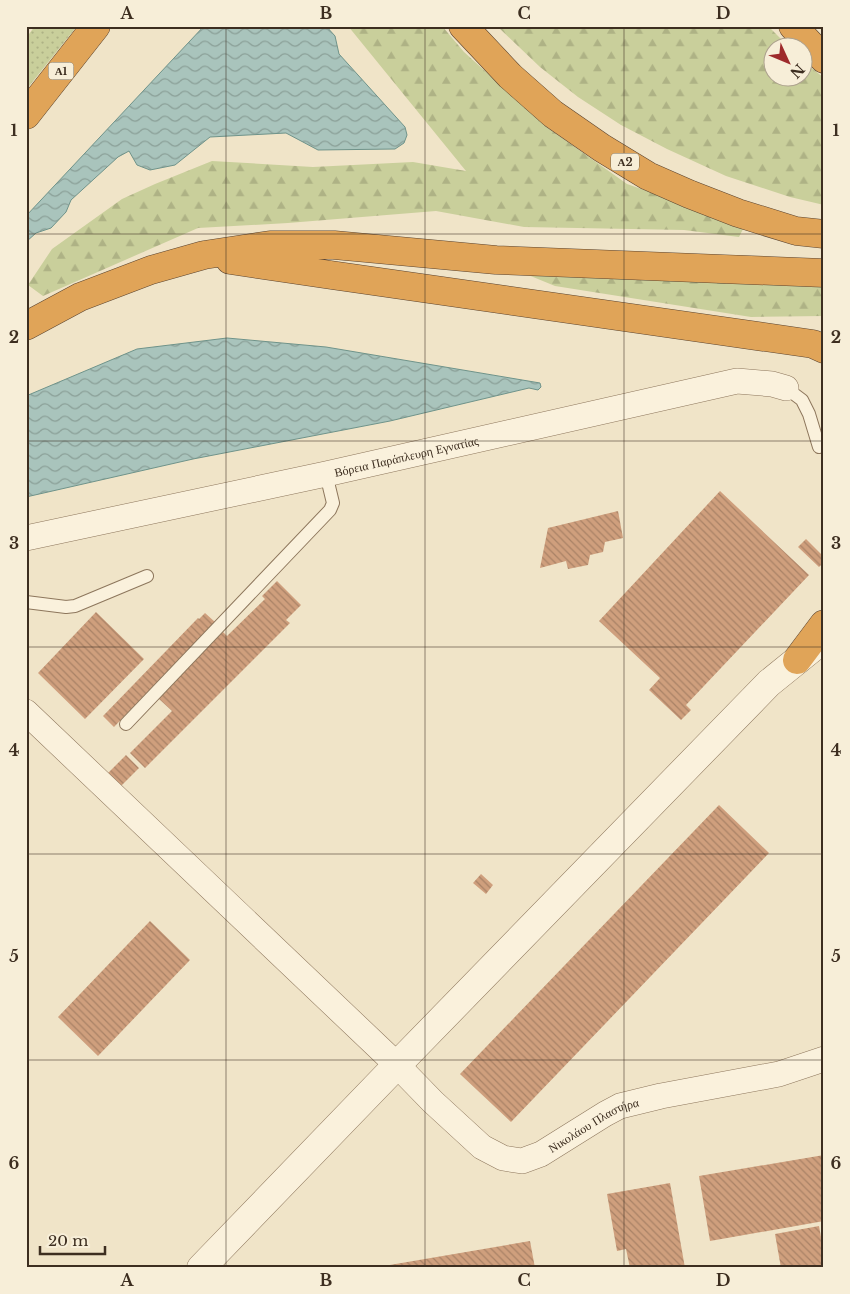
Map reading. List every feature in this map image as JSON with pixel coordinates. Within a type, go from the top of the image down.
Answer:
[{"type":"highway","name":"Α1","points":[[26,115],[96,26]]},
{"type":"highway","name":"Α2","points":[[463,26],[510,76],[553,114],[602,148],[648,176],[738,213],[796,230],[824,234]]},
{"type":"highway","points":[[792,26],[824,59]]},
{"type":"highway","points":[[26,326],[80,297],[151,270],[204,256],[270,245],[334,244],[496,260],[824,273]]},
{"type":"highway","points":[[204,256],[813,344],[824,349]]},
{"type":"highway","points":[[797,660],[824,624]]},
{"type":"street","name":"Βόρεια Παράπλευρη Εγνατίας","points":[[26,538],[326,474],[737,381],[772,384],[786,388]]},
{"type":"street","points":[[201,1268],[769,684],[824,638]]},
{"type":"street","name":"Νικολάου Πλαστήρα","points":[[26,712],[397,1065],[433,1102],[482,1147],[503,1158],[522,1161],[541,1154],[620,1106],[691,1089],[779,1074],[824,1059]]},
{"type":"lane","points":[[786,388],[802,400],[809,414],[819,447]]},
{"type":"lane","points":[[126,724],[330,510],[333,503],[326,474]]},
{"type":"lane","points":[[26,602],[66,607],[75,606],[147,576]]},
{"type":"green space","points":[[35,26],[77,26],[26,90],[26,38]]},
{"type":"green space","points":[[348,26],[442,26],[464,52],[548,128],[627,184],[745,225],[739,237],[684,230],[524,227],[436,211],[198,228],[43,296],[28,285],[52,249],[122,199],[212,161],[313,167],[413,162],[466,171]]},
{"type":"green space","points":[[497,26],[768,26],[780,38],[762,38],[762,88],[812,88],[812,68],[824,78],[824,205],[790,197],[726,176],[667,149],[621,125],[578,97],[540,67]]},
{"type":"green space","points":[[516,270],[638,280],[755,282],[824,287],[824,316],[751,317],[555,286]]},
{"type":"water","points":[[204,26],[326,26],[335,36],[339,54],[405,127],[407,135],[404,143],[395,149],[318,150],[286,133],[210,137],[175,165],[150,170],[137,165],[129,151],[118,157],[71,200],[66,212],[51,228],[36,233],[26,242],[26,216]]},
{"type":"water","points":[[227,338],[326,347],[540,383],[541,387],[538,390],[529,388],[390,421],[193,459],[26,497],[26,396],[137,349]]},
{"type":"building","points":[[720,491],[809,575],[686,705],[691,710],[681,720],[649,690],[660,678],[599,621]]},
{"type":"building","points":[[618,511],[623,538],[605,542],[603,552],[590,555],[588,565],[568,569],[566,561],[540,568],[548,528]]},
{"type":"building","points":[[806,539],[824,557],[824,562],[819,567],[798,547]]},
{"type":"building","points":[[277,581],[301,605],[286,620],[290,623],[145,768],[130,753],[172,711],[158,698],[223,632],[227,636],[265,599],[262,596]]},
{"type":"building","points":[[96,612],[144,659],[85,719],[38,673]]},
{"type":"building","points":[[205,613],[215,622],[114,727],[103,716]]},
{"type":"building","points":[[126,755],[139,768],[120,787],[107,774]]},
{"type":"building","points":[[719,805],[769,853],[511,1122],[460,1074]]},
{"type":"building","points":[[481,874],[493,885],[486,894],[473,883]]},
{"type":"building","points":[[150,921],[190,960],[98,1056],[58,1017]]},
{"type":"building","points":[[824,1155],[824,1221],[710,1241],[699,1176]]},
{"type":"building","points":[[670,1183],[685,1268],[630,1268],[626,1249],[617,1251],[607,1194]]},
{"type":"building","points":[[819,1226],[824,1253],[824,1268],[781,1268],[775,1234]]},
{"type":"building","points":[[530,1241],[535,1268],[378,1268],[378,1267]]}]
